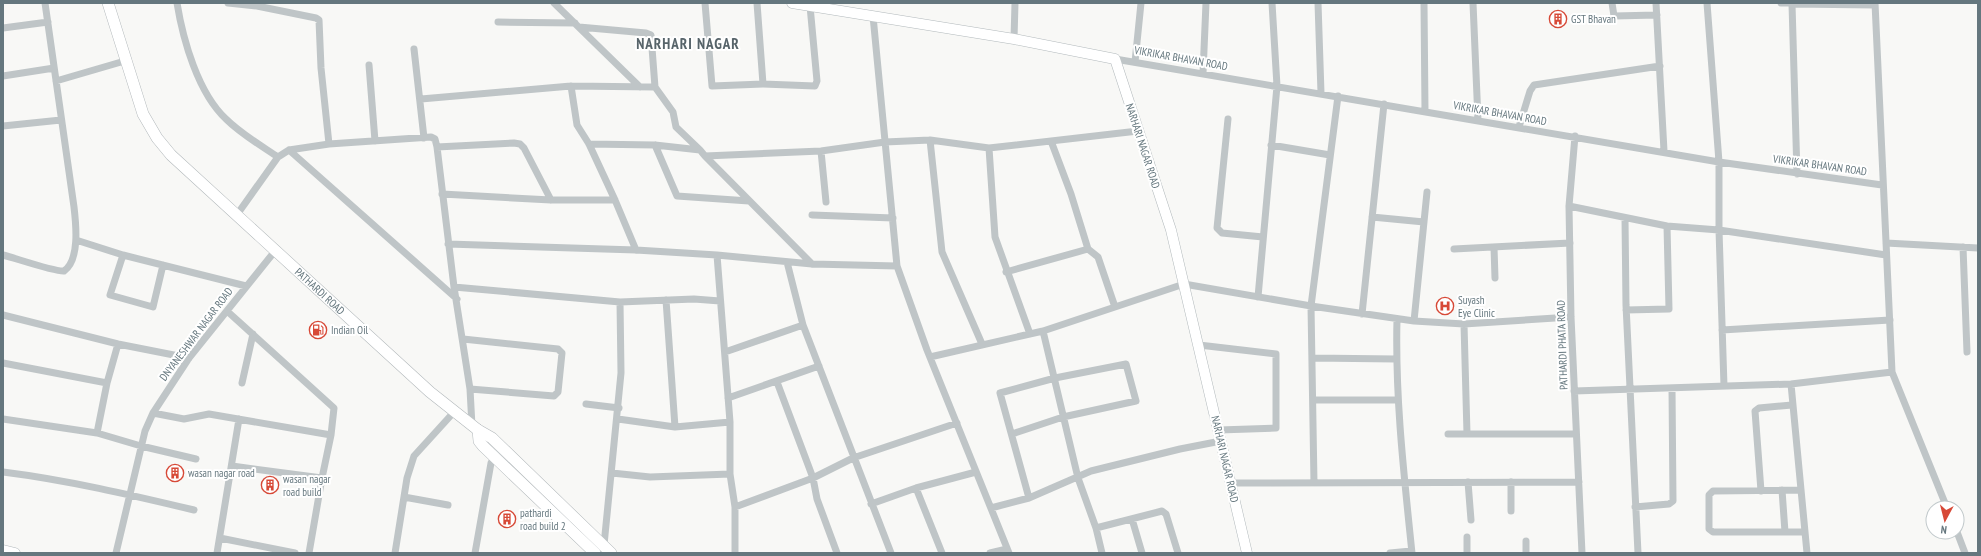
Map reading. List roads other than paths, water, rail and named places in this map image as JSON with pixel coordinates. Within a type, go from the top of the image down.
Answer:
[{"type":"main road","name":"PATHARDI ROAD","points":[[108,3],[128,60],[144,114],[157,138],[175,160],[236,216],[276,250],[430,392],[475,428],[492,438],[603,551]]},
{"type":"main road","points":[[475,428],[479,441],[494,457],[603,551]]},
{"type":"street","points":[[3,255],[42,265],[56,271],[64,271],[71,264],[76,240],[74,207],[46,3]]},
{"type":"street","points":[[177,3],[196,70],[210,100],[226,120],[278,156]]},
{"type":"street","points":[[228,3],[275,9],[316,18],[319,20],[321,68],[329,144]]},
{"type":"street","points":[[554,3],[640,87]]},
{"type":"street","points":[[704,3],[712,86],[764,84],[815,86],[817,82],[810,6]]},
{"type":"street","points":[[757,3],[764,84]]},
{"type":"street","points":[[792,3],[1014,39],[1115,58]]},
{"type":"street","points":[[1014,39],[1015,3]]},
{"type":"street","points":[[1135,62],[1141,3]]},
{"type":"street","points":[[1203,73],[1206,3]]},
{"type":"street","points":[[1258,297],[1277,86],[1272,3]]},
{"type":"street","points":[[1318,3],[1322,93]]},
{"type":"street","points":[[1424,3],[1425,111]]},
{"type":"street","points":[[1473,3],[1478,120]]},
{"type":"street","points":[[1612,3],[1614,16],[1657,15]]},
{"type":"street","points":[[1656,3],[1664,151]]},
{"type":"street","points":[[1707,3],[1719,162],[1719,230],[1724,386]]},
{"type":"street","points":[[1781,3],[1875,4]]},
{"type":"street","points":[[1792,3],[1797,174]]},
{"type":"street","name":"VIKRIKAR BHAVAN ROAD","points":[[1875,4],[1882,185],[1892,372],[1944,500]]},
{"type":"street","points":[[873,16],[897,266],[930,358],[1008,551],[990,553]]},
{"type":"street","points":[[3,28],[48,22]]},
{"type":"street","points":[[498,22],[577,25],[646,33],[651,35],[655,87],[673,112],[676,127],[812,264]]},
{"type":"street","points":[[414,49],[421,99],[424,138]]},
{"type":"street","name":"VIKRIKAR BHAVAN ROAD","points":[[1115,58],[1664,151],[1719,162],[1882,185]]},
{"type":"street","name":"NARHARI NAGAR ROAD","points":[[1115,58],[1171,230],[1222,441],[1247,553]]},
{"type":"street","points":[[56,81],[128,60]]},
{"type":"street","points":[[369,65],[375,141]]},
{"type":"street","points":[[1519,127],[1530,91],[1534,85],[1660,66]]},
{"type":"street","points":[[3,76],[54,68]]},
{"type":"street","points":[[421,99],[571,86],[655,87]]},
{"type":"street","points":[[571,86],[576,122],[589,144],[636,250]]},
{"type":"street","points":[[1314,483],[1311,306],[1338,96]]},
{"type":"street","points":[[1362,314],[1384,104]]},
{"type":"street","points":[[3,126],[61,120]]},
{"type":"street","points":[[1228,120],[1217,228],[1222,233],[1263,237]]},
{"type":"street","points":[[705,156],[821,151],[885,142],[930,140],[989,148],[1138,131]]},
{"type":"street","name":"PATHARDI PHATA ROAD","points":[[1575,136],[1569,206],[1571,316],[1582,553]]},
{"type":"street","points":[[236,216],[278,156],[289,150],[329,144],[433,138],[438,147],[448,244],[475,428]]},
{"type":"street","points":[[930,140],[942,252],[982,344]]},
{"type":"street","points":[[1051,141],[1071,194],[1088,249],[1098,257],[1115,307]]},
{"type":"street","points":[[438,147],[514,143],[520,144],[524,148],[550,200]]},
{"type":"street","points":[[589,144],[656,145],[700,150]]},
{"type":"street","points":[[656,145],[677,196],[750,201]]},
{"type":"street","points":[[1272,145],[1330,155]]},
{"type":"street","points":[[989,148],[994,230],[1006,272],[1030,334]]},
{"type":"street","points":[[289,150],[457,299]]},
{"type":"street","points":[[821,151],[826,202]]},
{"type":"street","points":[[1414,321],[1427,192]]},
{"type":"street","points":[[442,194],[550,200],[615,200]]},
{"type":"street","points":[[1569,206],[1667,226],[1719,230],[1886,255]]},
{"type":"street","points":[[812,215],[892,218]]},
{"type":"street","points":[[1372,217],[1424,222]]},
{"type":"street","points":[[1625,218],[1626,310],[1638,553]]},
{"type":"street","points":[[1626,310],[1669,309],[1667,226]]},
{"type":"street","points":[[76,240],[123,255],[246,286]]},
{"type":"street","points":[[1454,249],[1570,243]]},
{"type":"street","points":[[1886,243],[1978,248]]},
{"type":"street","points":[[448,244],[636,250],[717,255],[812,264],[897,266]]},
{"type":"street","points":[[1494,247],[1495,278]]},
{"type":"street","points":[[1963,247],[1966,352]]},
{"type":"street","points":[[1006,272],[1088,249]]},
{"type":"street","name":"DNYANESHWAR NAGAR ROAD","points":[[116,553],[141,446],[145,431],[153,413],[190,358],[276,250]]},
{"type":"street","points":[[123,255],[110,295],[152,307],[163,265]]},
{"type":"street","points":[[717,255],[730,422],[730,474],[735,507],[735,553]]},
{"type":"street","points":[[787,262],[803,325],[853,458],[891,553]]},
{"type":"street","points":[[930,358],[982,344],[1043,331],[1184,284],[1311,306],[1414,321],[1464,324],[1571,316]]},
{"type":"street","points":[[454,287],[620,302],[694,299],[720,301]]},
{"type":"street","points":[[666,300],[675,427]]},
{"type":"street","points":[[603,551],[619,408],[621,374],[620,302]]},
{"type":"street","points":[[227,311],[334,408],[332,435],[322,478],[309,553]]},
{"type":"street","points":[[3,315],[118,344],[190,358]]},
{"type":"street","points":[[1390,553],[1412,552],[1398,400],[1396,359],[1397,319]]},
{"type":"street","points":[[1722,330],[1890,320]]},
{"type":"street","points":[[1464,324],[1467,434]]},
{"type":"street","points":[[725,352],[803,325]]},
{"type":"street","points":[[1043,331],[1078,478],[1096,528],[1102,553]]},
{"type":"street","points":[[242,383],[253,334]]},
{"type":"street","points":[[462,339],[558,349],[562,353],[558,392],[554,396],[470,389]]},
{"type":"street","points":[[98,433],[107,383],[118,344]]},
{"type":"street","points":[[1199,345],[1276,354],[1276,428],[1219,430]]},
{"type":"street","points":[[1312,358],[1396,359]]},
{"type":"street","points":[[3,363],[107,383]]},
{"type":"street","points":[[1012,434],[1063,417],[1136,401],[1126,364],[1055,378],[1000,392],[1029,498]]},
{"type":"street","points":[[728,398],[819,366]]},
{"type":"street","points":[[1574,391],[1791,384],[1892,372]]},
{"type":"street","points":[[776,382],[813,478],[817,499],[838,553]]},
{"type":"street","points":[[1791,384],[1806,553]]},
{"type":"street","points":[[1636,507],[1669,504],[1674,501],[1672,388]]},
{"type":"street","points":[[1313,400],[1398,400]]},
{"type":"street","points":[[586,404],[619,408]]},
{"type":"street","points":[[1761,491],[1754,411],[1759,408],[1792,405]]},
{"type":"street","points":[[395,553],[407,478],[414,456],[454,412]]},
{"type":"street","points":[[153,413],[184,419],[209,414],[332,435]]},
{"type":"street","points":[[3,418],[98,433],[141,446],[196,459]]},
{"type":"street","points":[[618,418],[675,427],[730,422]]},
{"type":"street","points":[[217,553],[240,420]]},
{"type":"street","points":[[735,507],[813,478],[853,458],[957,423]]},
{"type":"street","points":[[1448,434],[1576,434]]},
{"type":"street","points":[[991,508],[1029,498],[1078,478],[1091,471],[1180,449],[1222,441]]},
{"type":"street","points":[[475,553],[491,463],[502,448]]},
{"type":"street","points":[[232,466],[322,478]]},
{"type":"street","points":[[3,472],[42,477],[194,510]]},
{"type":"street","points":[[871,504],[916,488],[976,472]]},
{"type":"street","points":[[612,473],[650,477],[730,474]]},
{"type":"street","points":[[1468,482],[1471,520]]},
{"type":"street","points":[[1511,482],[1511,511]]},
{"type":"street","points":[[1231,483],[1579,482]]},
{"type":"street","points":[[916,488],[942,553]]},
{"type":"street","points":[[1782,490],[1785,532]]},
{"type":"street","points":[[1800,490],[1710,493],[1709,528],[1713,532],[1805,532]]},
{"type":"street","points":[[404,497],[448,505]]},
{"type":"street","points":[[1096,528],[1165,512],[1178,553]]},
{"type":"street","points":[[1132,519],[1142,553]]},
{"type":"street","points":[[1467,537],[1468,553]]},
{"type":"street","points":[[220,538],[295,553]]},
{"type":"street","points":[[1959,540],[1965,553]]},
{"type":"street","points":[[1526,542],[1526,553]]},
{"type":"street","points":[[3,550],[15,553]]},
{"type":"place","name":"GST Bhavan","points":[[1558,19]]},
{"type":"place","name":"Suyash Eye Clinic","points":[[1445,306]]},
{"type":"place","name":"Indian Oil","points":[[318,330]]},
{"type":"place","name":"wasan nagar road","points":[[175,473]]},
{"type":"place","name":"wasan nagar road build","points":[[270,485]]},
{"type":"place","name":"pathardi road build 2","points":[[507,519]]},
{"type":"district","name":"NARHARI NAGAR","points":[[688,43]]}]
